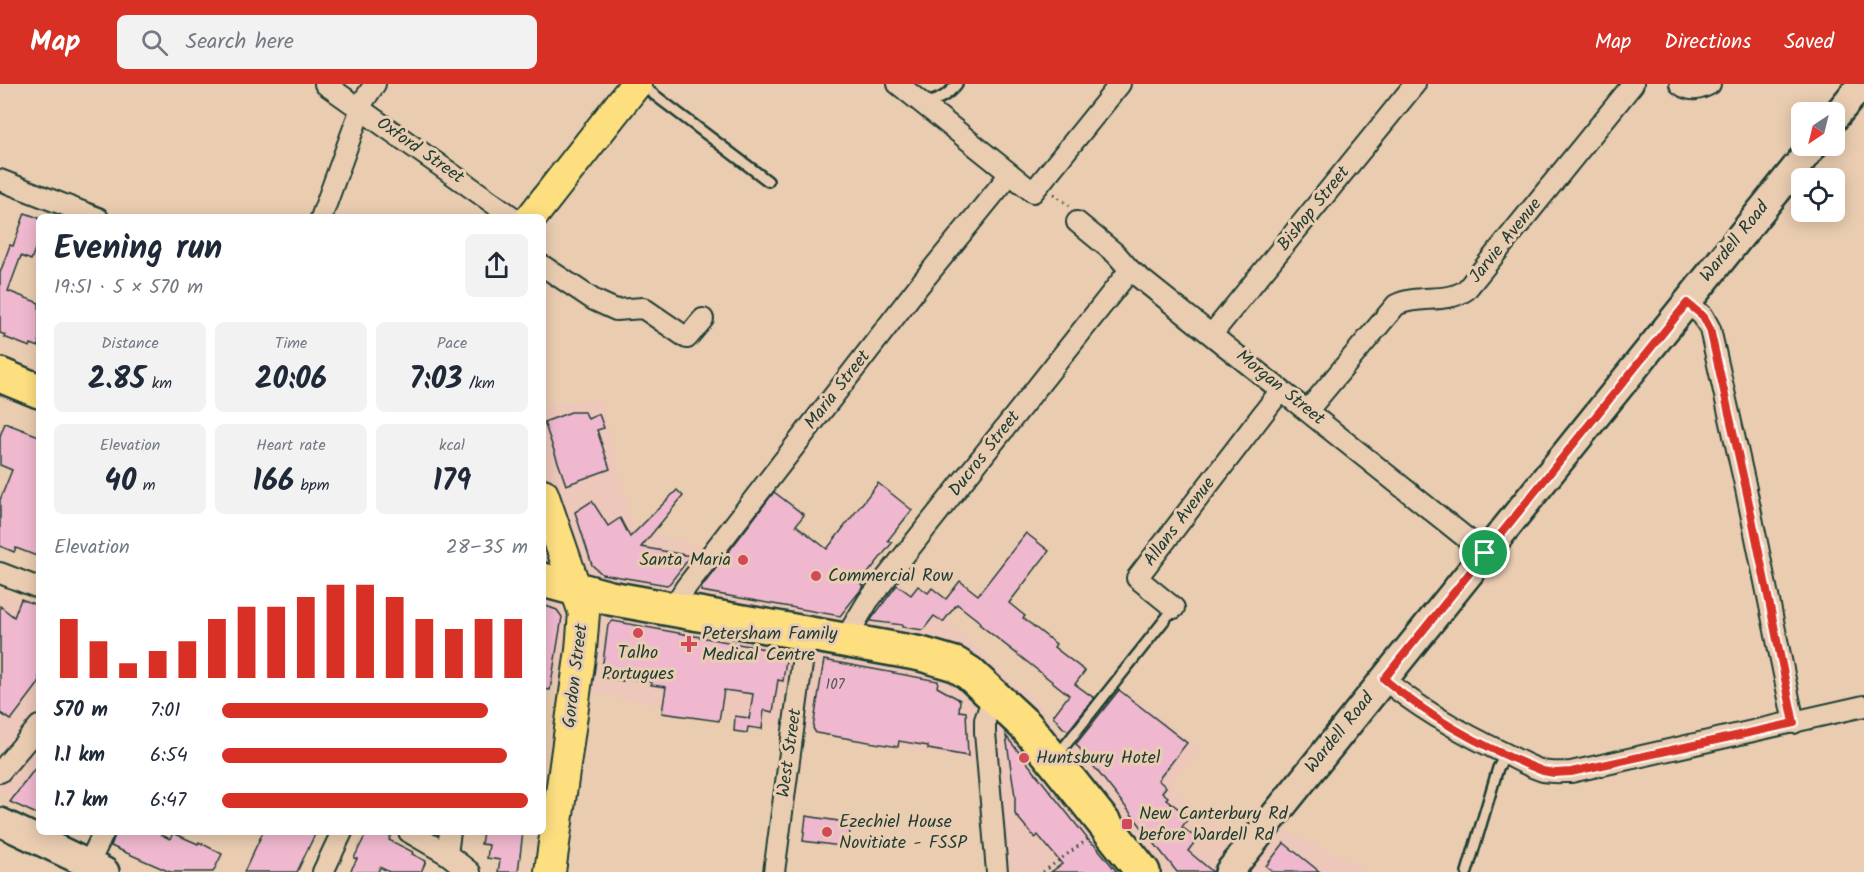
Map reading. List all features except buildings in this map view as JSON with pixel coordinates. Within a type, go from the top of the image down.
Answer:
[{"type":"highway","points":[[0,375],[36,390]]},
{"type":"highway","points":[[546,581],[610,598],[921,654],[946,661],[969,673],[1027,726],[1143,872]]},
{"type":"main road","points":[[534,214],[638,84]]},
{"type":"main road","name":"Gordon Street","points":[[546,503],[584,613],[550,872]]},
{"type":"street","name":"Oxford Street","points":[[325,84],[508,214]]},
{"type":"street","points":[[322,214],[364,100],[375,84]]},
{"type":"street","points":[[898,84],[1010,174],[1037,187],[1120,84]]},
{"type":"street","name":"Bishop Street","points":[[1212,334],[1416,84]]},
{"type":"street","name":"Jarvie Avenue","points":[[1308,410],[1396,304],[1406,300],[1451,297],[1467,290],[1633,84]]},
{"type":"street","points":[[1680,84],[1689,89],[1700,90],[1710,84]]},
{"type":"street","points":[[1845,105],[1862,84]]},
{"type":"street","name":"Wardell Road","points":[[1229,872],[1805,156]]},
{"type":"street","name":"Maria Street","points":[[672,610],[686,587],[882,334],[1010,174]]},
{"type":"street","points":[[0,180],[88,214]]},
{"type":"street","name":"Morgan Street","points":[[1077,222],[1116,254],[1130,270],[1485,553]]},
{"type":"street","points":[[546,268],[594,300],[616,310],[643,309],[687,338],[703,319]]},
{"type":"street","name":"Ducros Street","points":[[844,641],[868,601],[1130,270]]},
{"type":"street","points":[[1687,303],[1703,316],[1710,329],[1746,489],[1794,723]]},
{"type":"street","name":"Allans Avenue","points":[[1174,608],[1137,578],[1281,390]]},
{"type":"street","points":[[0,573],[36,587]]},
{"type":"street","name":"West Street","points":[[774,872],[806,634]]},
{"type":"street","points":[[1384,679],[1413,702],[1470,738],[1543,771],[1554,773],[1571,772],[1864,706]]},
{"type":"street","points":[[993,694],[985,720],[985,732],[997,872]]},
{"type":"street","points":[[0,772],[36,730]]},
{"type":"street","points":[[0,822],[97,868],[103,835]]},
{"type":"street","points":[[323,872],[341,835]]},
{"type":"street","points":[[414,835],[447,854],[470,872]]},
{"type":"street","points":[[447,854],[450,835]]},
{"type":"lane","points":[[638,84],[768,181]]},
{"type":"lane","points":[[921,103],[941,99],[957,84]]},
{"type":"lane","name":"Allans Avenue","points":[[1054,759],[1174,608]]},
{"type":"lane","points":[[1467,872],[1498,768],[1506,754]]},
{"type":"path","points":[[1037,187],[1070,207],[1077,222]]},
{"type":"path","points":[[1043,872],[1089,838]]},
{"type":"shaded area","points":[[601,398],[634,527],[701,547],[733,507],[880,568],[943,614],[997,669],[1035,700],[1065,737],[1109,679],[1201,749],[1171,784],[1256,864],[1282,829],[1373,872],[1003,872],[980,762],[598,694],[556,685],[546,680],[546,406]]},
{"type":"shaded area","points":[[0,592],[36,606],[36,809],[0,792]]},
{"type":"place","name":"Santa Maria","points":[[743,560]]},
{"type":"place","name":"Commercial Row","points":[[816,576]]},
{"type":"place","name":"Talho Portugues","points":[[638,633]]},
{"type":"place","name":"Petersham Family Medical Centre","points":[[689,644]]},
{"type":"place","name":"Huntsbury Hotel","points":[[1024,758]]},
{"type":"place","name":"New Canterbury Rd before Wardell Rd","points":[[1127,824]]},
{"type":"place","name":"Ezechiel House Novitiate - FSSP","points":[[827,832]]},
{"type":"route","points":[[1687,303],[1703,316],[1710,329],[1746,489],[1794,723],[1571,772],[1554,773],[1527,765],[1470,738],[1401,694],[1384,679],[1485,553],[1687,303]]}]
